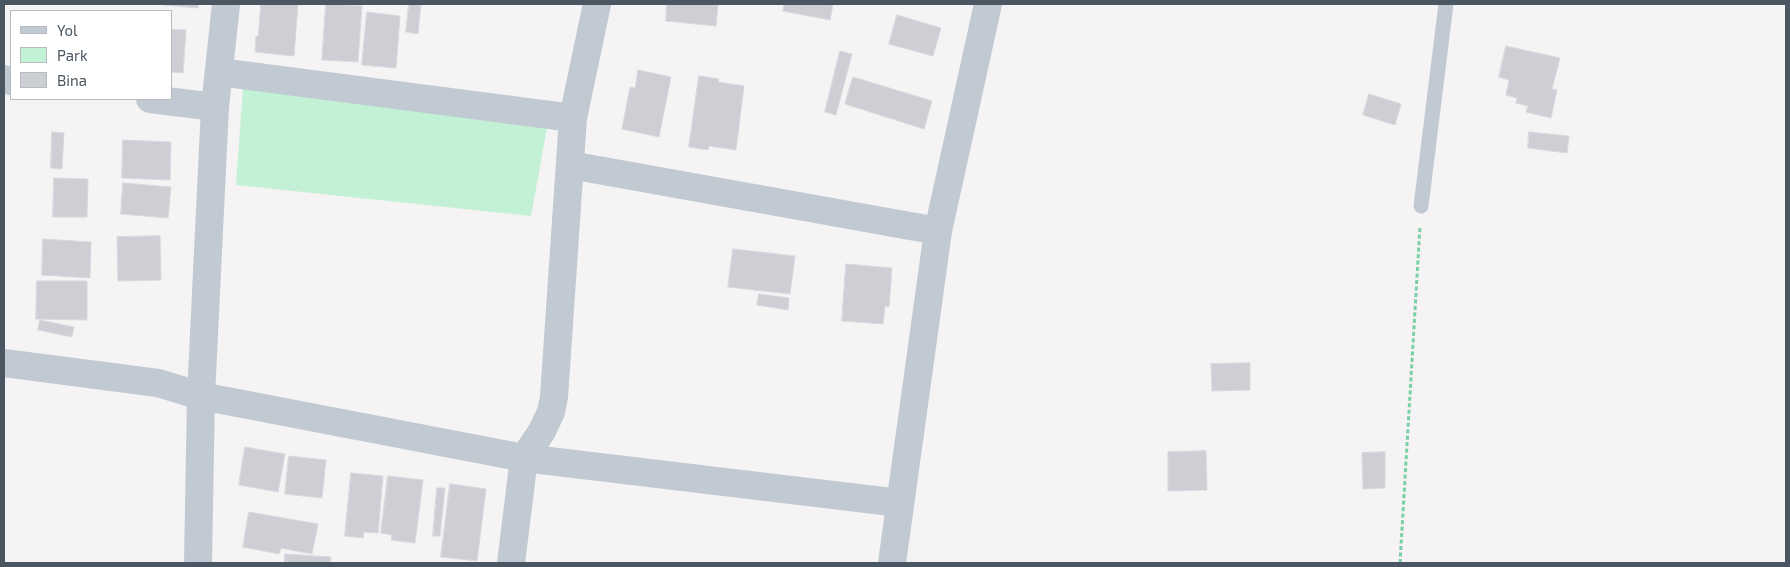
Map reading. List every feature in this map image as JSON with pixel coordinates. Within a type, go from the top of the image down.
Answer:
[{"type":"street","points":[[198,563],[201,396],[215,107],[226,4]]},
{"type":"street","points":[[511,563],[524,458],[542,431],[551,412],[554,396],[573,118],[597,4]]},
{"type":"street","points":[[892,563],[938,231],[988,4]]},
{"type":"street","points":[[219,72],[573,118]]},
{"type":"street","points":[[158,100],[215,107]]},
{"type":"street","points":[[570,165],[938,231]]},
{"type":"street","points":[[4,363],[158,383],[201,396],[524,458],[900,503]]},
{"type":"lane","points":[[1421,206],[1446,4]]},
{"type":"path","points":[[1400,563],[1421,206]]},
{"type":"green space","points":[[243,87],[547,128],[531,216],[236,185]]},
{"type":"building","points":[[198,4],[198,8],[164,5]]},
{"type":"building","points":[[261,4],[298,4],[294,56],[255,52]]},
{"type":"building","points":[[326,4],[362,6],[358,62],[322,60]]},
{"type":"building","points":[[409,4],[421,4],[418,34],[406,32]]},
{"type":"building","points":[[667,4],[718,4],[716,26],[666,21]]},
{"type":"building","points":[[784,4],[833,4],[830,20],[783,11]]},
{"type":"building","points":[[367,12],[400,16],[396,68],[362,65]]},
{"type":"building","points":[[897,15],[941,28],[933,56],[889,44]]},
{"type":"building","points":[[172,29],[186,30],[183,73],[172,72]]},
{"type":"building","points":[[1506,46],[1560,58],[1552,89],[1557,90],[1551,118],[1526,112],[1528,106],[1516,103],[1517,98],[1506,95],[1509,80],[1499,77]]},
{"type":"building","points":[[840,51],[852,54],[836,115],[825,112]]},
{"type":"building","points":[[638,70],[671,77],[659,137],[622,129],[630,87],[635,88]]},
{"type":"building","points":[[699,76],[719,79],[718,82],[744,86],[736,150],[709,146],[708,150],[689,147]]},
{"type":"building","points":[[853,77],[932,101],[924,129],[845,104]]},
{"type":"building","points":[[1369,94],[1401,104],[1395,125],[1363,115]]},
{"type":"building","points":[[52,132],[64,133],[62,169],[51,168]]},
{"type":"building","points":[[1529,132],[1569,136],[1567,153],[1528,148]]},
{"type":"building","points":[[123,140],[171,142],[170,180],[122,178]]},
{"type":"building","points":[[54,178],[88,179],[87,217],[53,217]]},
{"type":"building","points":[[123,183],[171,187],[168,218],[121,214]]},
{"type":"building","points":[[160,236],[161,280],[118,281],[117,237]]},
{"type":"building","points":[[43,239],[91,242],[90,278],[42,275]]},
{"type":"building","points":[[733,249],[795,256],[790,294],[728,287]]},
{"type":"building","points":[[846,264],[892,268],[889,307],[885,306],[883,324],[842,321]]},
{"type":"building","points":[[37,281],[87,281],[87,320],[36,319]]},
{"type":"building","points":[[759,294],[789,298],[788,310],[757,305]]},
{"type":"building","points":[[40,320],[74,327],[72,337],[38,330]]},
{"type":"building","points":[[1250,363],[1250,390],[1212,391],[1211,364]]},
{"type":"building","points":[[245,447],[285,454],[278,492],[239,485]]},
{"type":"building","points":[[1206,451],[1207,490],[1168,491],[1168,452]]},
{"type":"building","points":[[1385,452],[1385,488],[1363,489],[1362,453]]},
{"type":"building","points":[[289,456],[326,460],[322,498],[285,494]]},
{"type":"building","points":[[351,473],[383,476],[378,533],[364,532],[363,538],[345,536]]},
{"type":"building","points":[[388,476],[423,480],[415,543],[391,540],[392,535],[381,533]]},
{"type":"building","points":[[450,484],[486,489],[477,561],[441,557]]},
{"type":"building","points":[[437,488],[445,488],[440,536],[433,536]]},
{"type":"building","points":[[249,512],[318,524],[312,554],[281,548],[279,554],[243,547]]},
{"type":"building","points":[[285,554],[331,557],[330,563],[285,563]]}]
